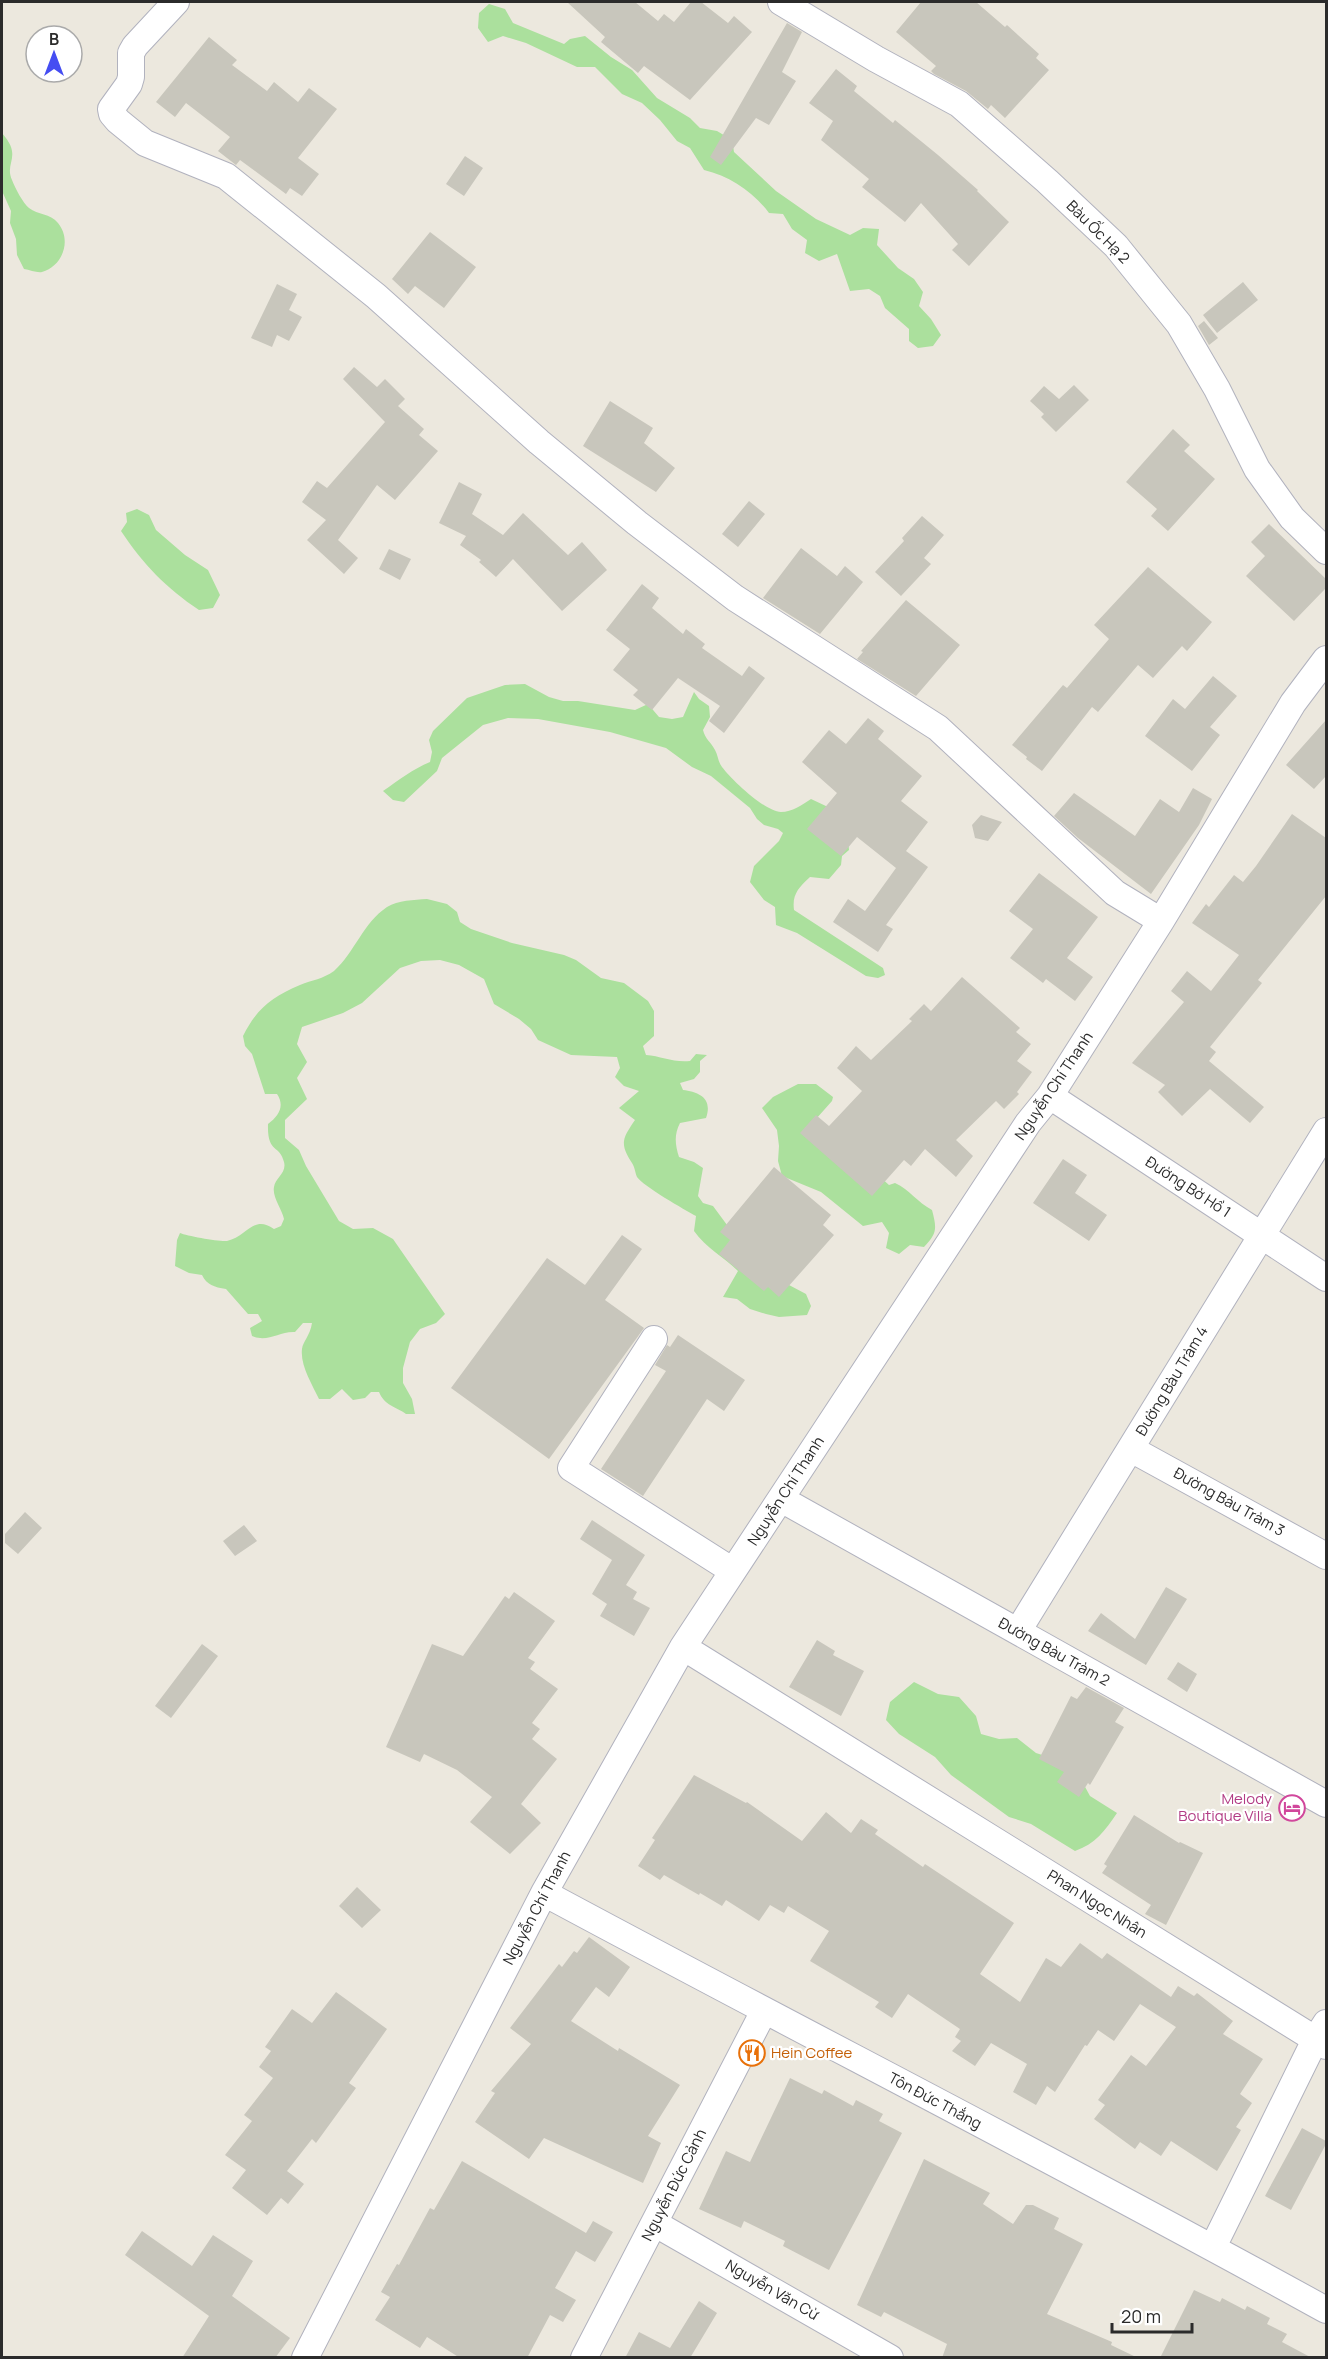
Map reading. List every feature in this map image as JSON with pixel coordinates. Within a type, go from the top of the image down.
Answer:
[{"type":"street","points":[[176,2],[131,53],[129,84],[111,109],[118,121],[145,143],[226,176],[376,296],[539,442],[637,523],[735,598],[939,728],[1115,892],[1161,921]]},
{"type":"street","name":"Bàu Ốc Hạ 2","points":[[781,2],[876,59],[959,104],[1116,246],[1179,324],[1218,389],[1257,469],[1292,518],[1326,551]]},
{"type":"street","name":"Nguyễn Chí Thanh","points":[[305,2358],[544,1893],[683,1647],[1022,1133],[1050,1096],[1161,921],[1293,703],[1326,659]]},
{"type":"street","name":"Đường Bờ Hồ 1","points":[[1050,1096],[1326,1278]]},
{"type":"street","name":"Đường Bàu Tràm 4","points":[[1018,1631],[1326,1131]]},
{"type":"street","points":[[654,1339],[571,1468],[733,1571]]},
{"type":"street","name":"Đường Bàu Tràm 3","points":[[1131,1449],[1326,1556]]},
{"type":"street","name":"Đường Bàu Tràm 2","points":[[781,1499],[1326,1804]]},
{"type":"street","name":"Phan Ngọc Nhân","points":[[683,1647],[1323,2036],[1213,2247]]},
{"type":"street","name":"Tôn Đức Thắng","points":[[544,1893],[1213,2247],[1326,2310]]},
{"type":"street","name":"Nguyễn Đức Cảnh","points":[[584,2358],[764,2011]]},
{"type":"street","name":"Nguyễn Văn Cừ","points":[[654,2223],[890,2358]]},
{"type":"green space","points":[[489,4],[505,9],[513,23],[564,44],[570,39],[585,36],[632,70],[657,98],[690,118],[700,128],[717,131],[732,140],[734,152],[776,191],[816,219],[850,235],[863,228],[879,229],[877,245],[898,268],[914,279],[923,292],[919,306],[941,335],[933,346],[918,348],[909,341],[909,329],[885,308],[880,296],[869,289],[850,291],[837,254],[819,261],[805,253],[807,240],[792,229],[783,214],[769,213],[756,198],[740,186],[723,176],[704,170],[690,148],[677,141],[642,103],[622,94],[595,67],[577,67],[526,43],[503,36],[488,42],[478,28],[479,13]]},
{"type":"green space","points":[[2,133],[11,148],[10,174],[19,195],[29,208],[55,220],[62,230],[65,244],[63,252],[55,264],[42,272],[24,269],[17,255],[16,239],[10,223],[11,211],[2,191]]},
{"type":"green space","points":[[137,509],[149,515],[156,530],[185,555],[208,570],[220,595],[213,608],[199,610],[187,602],[156,575],[138,554],[121,531],[127,522],[126,513]]},
{"type":"green space","points":[[525,684],[549,697],[563,701],[578,701],[635,710],[648,704],[659,717],[672,719],[683,717],[694,692],[709,706],[710,717],[703,730],[705,736],[715,750],[722,767],[741,787],[757,801],[781,812],[800,806],[811,799],[828,807],[847,830],[849,850],[842,856],[841,865],[829,879],[810,877],[799,888],[795,896],[794,910],[883,968],[885,975],[878,978],[866,976],[797,933],[776,925],[775,907],[764,900],[750,882],[754,866],[779,841],[783,833],[764,825],[750,808],[711,776],[692,767],[666,748],[610,732],[538,719],[508,718],[483,725],[442,758],[437,771],[404,802],[393,800],[383,791],[430,762],[432,752],[429,740],[433,731],[467,698],[505,685]]},
{"type":"green space","points":[[427,899],[447,904],[457,912],[460,922],[471,929],[512,943],[564,955],[576,960],[601,978],[624,983],[648,1001],[654,1011],[654,1036],[643,1046],[646,1055],[690,1061],[696,1054],[707,1055],[700,1061],[700,1072],[694,1079],[680,1083],[683,1090],[703,1097],[708,1105],[708,1111],[706,1118],[680,1123],[676,1140],[679,1157],[703,1168],[698,1196],[703,1203],[713,1206],[730,1229],[789,1285],[806,1294],[811,1306],[807,1315],[779,1317],[750,1309],[737,1299],[723,1297],[738,1271],[694,1231],[696,1216],[655,1192],[637,1177],[626,1153],[625,1138],[635,1120],[619,1108],[639,1091],[624,1086],[615,1077],[620,1068],[617,1057],[571,1055],[538,1040],[531,1029],[519,1019],[494,1004],[484,979],[459,965],[440,960],[421,961],[400,968],[362,1003],[343,1013],[302,1027],[297,1044],[307,1062],[297,1078],[307,1099],[285,1120],[285,1138],[299,1150],[339,1221],[353,1229],[373,1228],[393,1239],[445,1314],[436,1323],[420,1329],[410,1342],[403,1368],[403,1383],[412,1399],[415,1414],[406,1414],[391,1405],[379,1392],[371,1392],[365,1398],[353,1400],[342,1389],[330,1399],[319,1399],[307,1374],[302,1355],[312,1323],[303,1323],[295,1332],[268,1338],[252,1336],[250,1328],[262,1321],[258,1314],[248,1314],[226,1289],[211,1285],[202,1275],[189,1273],[175,1266],[177,1240],[180,1233],[227,1241],[255,1225],[267,1225],[274,1229],[281,1226],[284,1219],[274,1191],[275,1184],[284,1169],[284,1162],[268,1134],[268,1124],[278,1114],[281,1103],[277,1094],[265,1094],[252,1054],[245,1046],[243,1036],[248,1026],[266,1004],[281,994],[334,971],[365,929],[387,907],[401,902]]},
{"type":"green space","points":[[798,1084],[816,1084],[833,1097],[816,1119],[889,1185],[895,1183],[932,1210],[935,1230],[924,1247],[910,1245],[899,1254],[886,1248],[889,1233],[882,1222],[863,1226],[821,1192],[782,1176],[778,1161],[777,1130],[762,1108],[773,1097]]},
{"type":"green space","points":[[914,1682],[938,1694],[959,1697],[976,1716],[981,1734],[999,1739],[1017,1738],[1036,1753],[1058,1760],[1078,1774],[1090,1796],[1117,1813],[1108,1826],[1088,1845],[1075,1851],[1031,1824],[1009,1817],[951,1775],[935,1757],[899,1734],[886,1720],[890,1702]]},
{"type":"building","points":[[567,2],[635,2],[658,21],[664,14],[674,22],[691,2],[701,2],[728,23],[734,16],[752,32],[690,100],[644,66],[638,73],[601,42],[605,37]]},
{"type":"building","points":[[921,2],[976,2],[1005,27],[1007,25],[1039,54],[1036,58],[1049,70],[1005,118],[991,105],[988,109],[966,91],[934,74],[931,71],[936,66],[896,32]]},
{"type":"building","points":[[787,23],[802,32],[782,72],[796,81],[769,125],[756,118],[721,165],[710,157]]},
{"type":"building","points":[[209,37],[237,60],[232,65],[267,91],[274,82],[298,102],[309,88],[337,109],[298,158],[319,174],[302,196],[290,188],[286,194],[240,160],[236,165],[218,151],[230,137],[186,103],[175,117],[156,102]]},
{"type":"building","points":[[836,69],[857,86],[854,91],[893,123],[895,120],[938,155],[978,190],[1009,222],[969,266],[952,250],[958,244],[921,203],[905,222],[862,187],[869,179],[821,140],[833,121],[809,103]]},
{"type":"building","points":[[465,156],[483,168],[464,196],[446,184]]},
{"type":"building","points":[[430,232],[476,267],[444,308],[415,286],[408,294],[392,279]]},
{"type":"building","points":[[1243,282],[1258,300],[1217,333],[1203,315]]},
{"type":"building","points":[[277,284],[297,294],[289,310],[302,317],[289,341],[277,335],[272,347],[251,338]]},
{"type":"building","points":[[1204,321],[1218,338],[1209,345],[1198,326]]},
{"type":"building","points":[[354,367],[377,387],[385,379],[405,399],[398,406],[424,429],[419,435],[438,451],[395,500],[377,485],[338,540],[358,558],[344,574],[307,540],[326,520],[302,502],[317,481],[327,488],[385,422],[343,379]]},
{"type":"building","points":[[1074,385],[1089,400],[1056,432],[1041,417],[1044,414],[1030,401],[1044,386],[1059,399]]},
{"type":"building","points":[[610,401],[653,428],[644,443],[675,468],[656,492],[583,446]]},
{"type":"building","points":[[1173,429],[1190,445],[1184,451],[1215,479],[1168,531],[1151,516],[1157,509],[1126,482]]},
{"type":"building","points":[[459,482],[482,494],[472,514],[503,535],[523,513],[568,555],[582,542],[607,570],[562,611],[513,559],[496,577],[479,562],[481,560],[460,545],[466,536],[439,523]]},
{"type":"building","points":[[749,501],[765,514],[738,547],[722,534]]},
{"type":"building","points":[[922,516],[944,535],[924,558],[931,564],[901,596],[875,572],[904,541],[902,538]]},
{"type":"building","points":[[1269,524],[1326,579],[1326,588],[1294,621],[1246,576],[1265,556],[1251,542]]},
{"type":"building","points":[[801,548],[837,576],[845,566],[863,582],[820,634],[763,598]]},
{"type":"building","points":[[389,549],[411,559],[400,580],[379,569]]},
{"type":"building","points":[[1148,567],[1212,622],[1187,651],[1182,646],[1153,678],[1138,665],[1098,712],[1092,707],[1042,771],[1012,745],[1063,685],[1067,688],[1109,639],[1094,625]]},
{"type":"building","points":[[642,584],[659,598],[652,608],[683,634],[686,629],[705,644],[702,648],[742,676],[749,666],[765,678],[724,733],[709,721],[720,706],[678,678],[652,710],[633,695],[638,690],[613,670],[630,649],[606,630]]},
{"type":"building","points":[[906,600],[960,645],[916,696],[857,659],[863,652],[861,651]]},
{"type":"building","points":[[1213,676],[1237,696],[1210,727],[1220,735],[1192,771],[1145,736],[1173,699],[1185,709]]},
{"type":"building","points":[[868,718],[884,731],[878,739],[922,776],[901,801],[928,822],[906,851],[928,867],[886,925],[893,929],[878,952],[833,922],[848,899],[865,911],[896,868],[857,837],[841,856],[807,829],[837,793],[802,762],[829,730],[846,744]]},
{"type":"building","points":[[1326,720],[1326,776],[1314,789],[1286,765]]},
{"type":"building","points":[[1193,788],[1212,799],[1199,825],[1151,894],[1078,838],[1054,816],[1074,793],[1135,836],[1160,799],[1179,812]]},
{"type":"building","points":[[1292,814],[1326,838],[1326,896],[1258,980],[1262,983],[1210,1047],[1216,1052],[1209,1061],[1264,1107],[1250,1123],[1210,1089],[1182,1116],[1158,1092],[1165,1085],[1132,1063],[1184,1002],[1171,991],[1187,971],[1211,991],[1239,955],[1192,923],[1206,904],[1209,907],[1234,875],[1243,882]]},
{"type":"building","points":[[981,815],[1002,822],[988,841],[975,838],[972,825]]},
{"type":"building","points":[[1039,873],[1098,917],[1067,958],[1093,977],[1075,1001],[1046,979],[1043,983],[1010,958],[1033,929],[1009,911]]},
{"type":"building","points":[[962,977],[1020,1028],[1016,1032],[1031,1044],[1017,1061],[1032,1072],[1017,1092],[1019,1094],[1004,1109],[996,1101],[956,1140],[973,1156],[956,1177],[925,1149],[911,1166],[904,1160],[872,1196],[800,1133],[816,1115],[829,1126],[862,1091],[837,1068],[856,1046],[871,1060],[912,1021],[909,1019],[924,1004],[931,1011]]},
{"type":"building","points":[[1063,1159],[1087,1175],[1075,1193],[1107,1215],[1089,1241],[1033,1203]]},
{"type":"building","points":[[774,1167],[831,1215],[823,1225],[834,1235],[779,1297],[768,1287],[764,1291],[719,1254],[730,1240],[720,1232]]},
{"type":"building","points":[[622,1235],[642,1249],[605,1300],[644,1328],[549,1459],[451,1388],[547,1258],[585,1285]]},
{"type":"building","points":[[678,1335],[745,1380],[724,1411],[707,1399],[643,1496],[601,1469],[666,1371],[655,1365],[667,1345],[670,1347]]},
{"type":"building","points":[[25,1512],[42,1528],[18,1554],[5,1543],[5,1534]]},
{"type":"building","points":[[592,1520],[645,1555],[626,1585],[637,1592],[633,1599],[650,1608],[634,1636],[600,1616],[607,1604],[592,1594],[612,1560],[580,1539]]},
{"type":"building","points":[[244,1525],[257,1541],[235,1556],[223,1541]]},
{"type":"building","points":[[1166,1587],[1187,1599],[1146,1665],[1088,1631],[1101,1613],[1135,1639]]},
{"type":"building","points":[[514,1592],[555,1621],[528,1658],[535,1662],[530,1669],[558,1689],[532,1723],[540,1729],[532,1739],[557,1759],[521,1804],[541,1823],[510,1854],[470,1822],[492,1797],[457,1770],[424,1754],[420,1762],[386,1747],[432,1644],[463,1656],[505,1596],[509,1599]]},
{"type":"building","points":[[817,1640],[835,1651],[833,1655],[864,1671],[841,1716],[789,1687]]},
{"type":"building","points":[[202,1644],[218,1656],[171,1718],[155,1706]]},
{"type":"building","points":[[1178,1662],[1197,1674],[1187,1692],[1167,1679]]},
{"type":"building","points":[[1086,1687],[1124,1708],[1115,1722],[1124,1727],[1090,1785],[1088,1783],[1079,1797],[1057,1782],[1064,1772],[1039,1759],[1071,1696],[1077,1699]]},
{"type":"building","points":[[694,1775],[747,1802],[802,1841],[826,1812],[851,1833],[861,1819],[878,1830],[875,1834],[923,1867],[925,1864],[1014,1923],[980,1974],[1020,2002],[1046,1958],[1061,1967],[1080,1943],[1102,1959],[1107,1953],[1171,1997],[1178,1986],[1194,1996],[1197,1993],[1233,2021],[1223,2034],[1263,2059],[1240,2094],[1252,2103],[1236,2127],[1241,2130],[1217,2171],[1171,2141],[1161,2156],[1140,2142],[1135,2149],[1094,2119],[1105,2105],[1098,2100],[1131,2055],[1146,2066],[1176,2027],[1140,2004],[1114,2041],[1098,2030],[1087,2046],[1085,2045],[1055,2092],[1047,2086],[1036,2105],[1013,2092],[1027,2064],[991,2043],[975,2066],[952,2051],[961,2041],[955,2037],[960,2029],[908,1994],[892,2018],[875,2007],[879,2002],[810,1961],[829,1931],[788,1906],[784,1913],[770,1905],[759,1921],[726,1900],[722,1906],[664,1875],[660,1880],[638,1866],[655,1840],[652,1838]]},
{"type":"building","points":[[1134,1815],[1179,1843],[1203,1853],[1166,1925],[1145,1914],[1151,1905],[1102,1873],[1107,1866],[1104,1864]]},
{"type":"building","points":[[357,1887],[381,1910],[362,1928],[339,1906]]},
{"type":"building","points":[[589,1937],[630,1967],[609,1997],[596,1987],[571,2021],[618,2051],[619,2048],[680,2085],[648,2136],[661,2143],[643,2183],[544,2138],[529,2159],[475,2122],[495,2093],[491,2091],[531,2044],[510,2028],[559,1964],[562,1967]]},
{"type":"building","points":[[336,1992],[387,2029],[349,2083],[356,2088],[316,2143],[312,2139],[287,2171],[304,2184],[288,2204],[281,2198],[267,2215],[232,2188],[246,2170],[225,2155],[252,2121],[244,2115],[273,2078],[259,2067],[271,2051],[265,2047],[292,2009],[312,2023]]},
{"type":"building","points":[[790,2078],[822,2094],[824,2090],[853,2106],[856,2100],[883,2114],[879,2121],[902,2133],[829,2270],[783,2246],[785,2241],[744,2221],[741,2228],[699,2209],[726,2151],[750,2162]]},
{"type":"building","points":[[1302,2128],[1326,2141],[1326,2144],[1291,2210],[1265,2196]]},
{"type":"building","points":[[924,2159],[990,2193],[983,2204],[1013,2224],[1026,2205],[1033,2205],[1059,2218],[1054,2229],[1083,2244],[1047,2314],[1112,2342],[1111,2345],[1138,2358],[942,2358],[947,2344],[884,2312],[881,2317],[857,2305]]},
{"type":"building","points":[[462,2161],[586,2233],[593,2221],[613,2232],[595,2262],[576,2251],[555,2288],[576,2300],[563,2322],[550,2315],[527,2358],[460,2358],[427,2337],[420,2348],[375,2320],[390,2297],[381,2292],[397,2264],[399,2265],[430,2208],[434,2210]]},
{"type":"building","points":[[142,2231],[192,2266],[213,2235],[253,2261],[232,2296],[290,2338],[275,2358],[182,2358],[209,2316],[125,2255]]},
{"type":"building","points":[[1194,2290],[1220,2302],[1222,2298],[1245,2310],[1247,2306],[1270,2318],[1267,2324],[1287,2334],[1282,2342],[1312,2358],[1160,2358]]},
{"type":"building","points":[[699,2301],[717,2313],[690,2358],[625,2358],[639,2332],[670,2348]]},
{"type":"place","name":"Melody Boutique Villa","points":[[1292,1808]]},
{"type":"place","name":"Hein Coffee","points":[[752,2053]]}]
